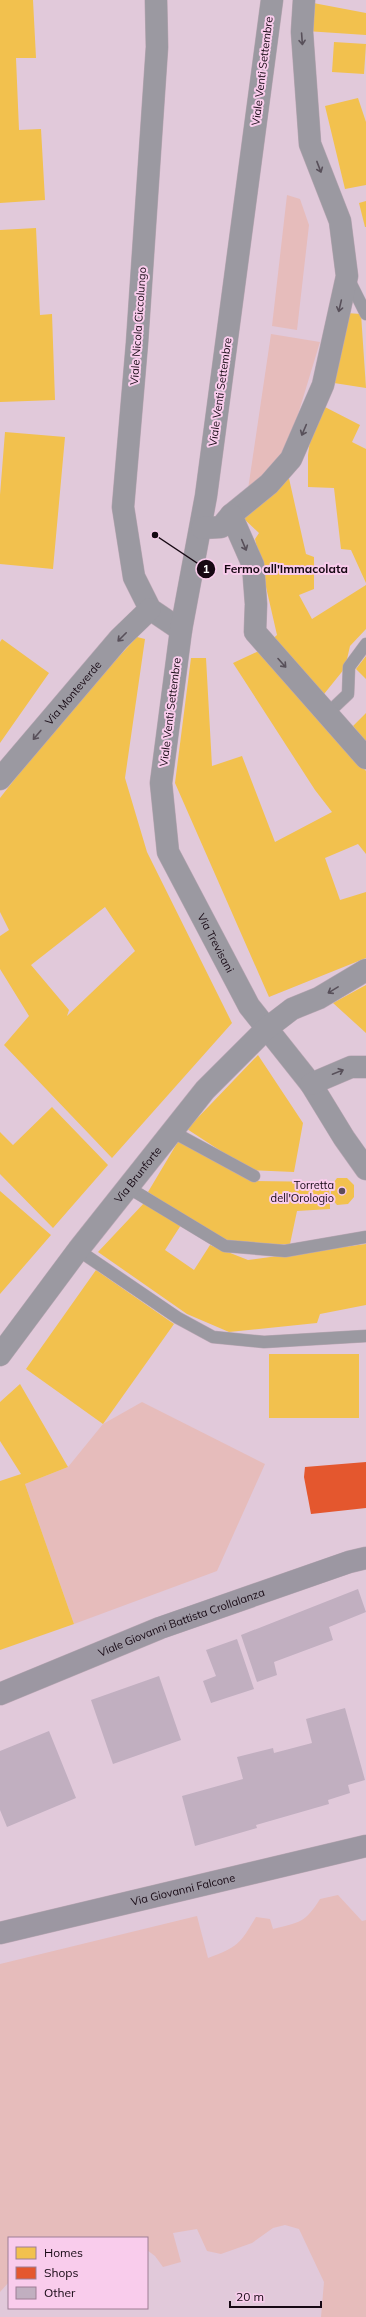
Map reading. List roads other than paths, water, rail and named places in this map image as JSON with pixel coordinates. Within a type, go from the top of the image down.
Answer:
[{"type":"main road","name":"Viale Giovanni Battista Crollalanza","points":[[0,1694],[160,1628],[349,1562],[366,1558]]},
{"type":"main road","name":"Via Giovanni Falcone","points":[[0,1934],[366,1846]]},
{"type":"street","name":"Viale Nicola Ciccolungo","points":[[156,0],[157,48],[140,308],[123,506],[134,577],[150,609],[181,630]]},
{"type":"street","name":"Viale Venti Settembre","points":[[161,784],[181,630],[202,528],[272,0]]},
{"type":"street","points":[[202,528],[221,527],[231,516],[269,484],[291,459],[323,384],[347,276],[340,221],[310,144],[302,32],[304,0]]},
{"type":"street","points":[[231,516],[253,565],[256,604],[255,632],[328,713],[366,758]]},
{"type":"street","name":"Via Monteverde","points":[[0,779],[114,645],[150,609]]},
{"type":"street","name":"Via Trevisani","points":[[161,784],[168,852],[249,1006],[261,1034],[311,1084],[344,1138],[366,1169]]},
{"type":"street","name":"Via Brunforte","points":[[0,1356],[78,1250],[129,1188],[205,1090],[261,1034],[292,1009],[319,998],[366,970]]},
{"type":"street","points":[[311,1084],[351,1067],[366,1067]]},
{"type":"lane","points":[[347,276],[366,314]]},
{"type":"lane","points":[[328,713],[348,694],[349,667],[366,644]]},
{"type":"lane","points":[[173,1132],[254,1176]]},
{"type":"lane","points":[[129,1188],[225,1246],[285,1251],[366,1237]]},
{"type":"lane","points":[[78,1250],[178,1318],[213,1337],[264,1342],[366,1336]]},
{"type":"place","name":"Fermo all'Immacolata","points":[[155,535]]},
{"type":"place","name":"Torretta dell'Orologio","points":[[342,1191]]}]
